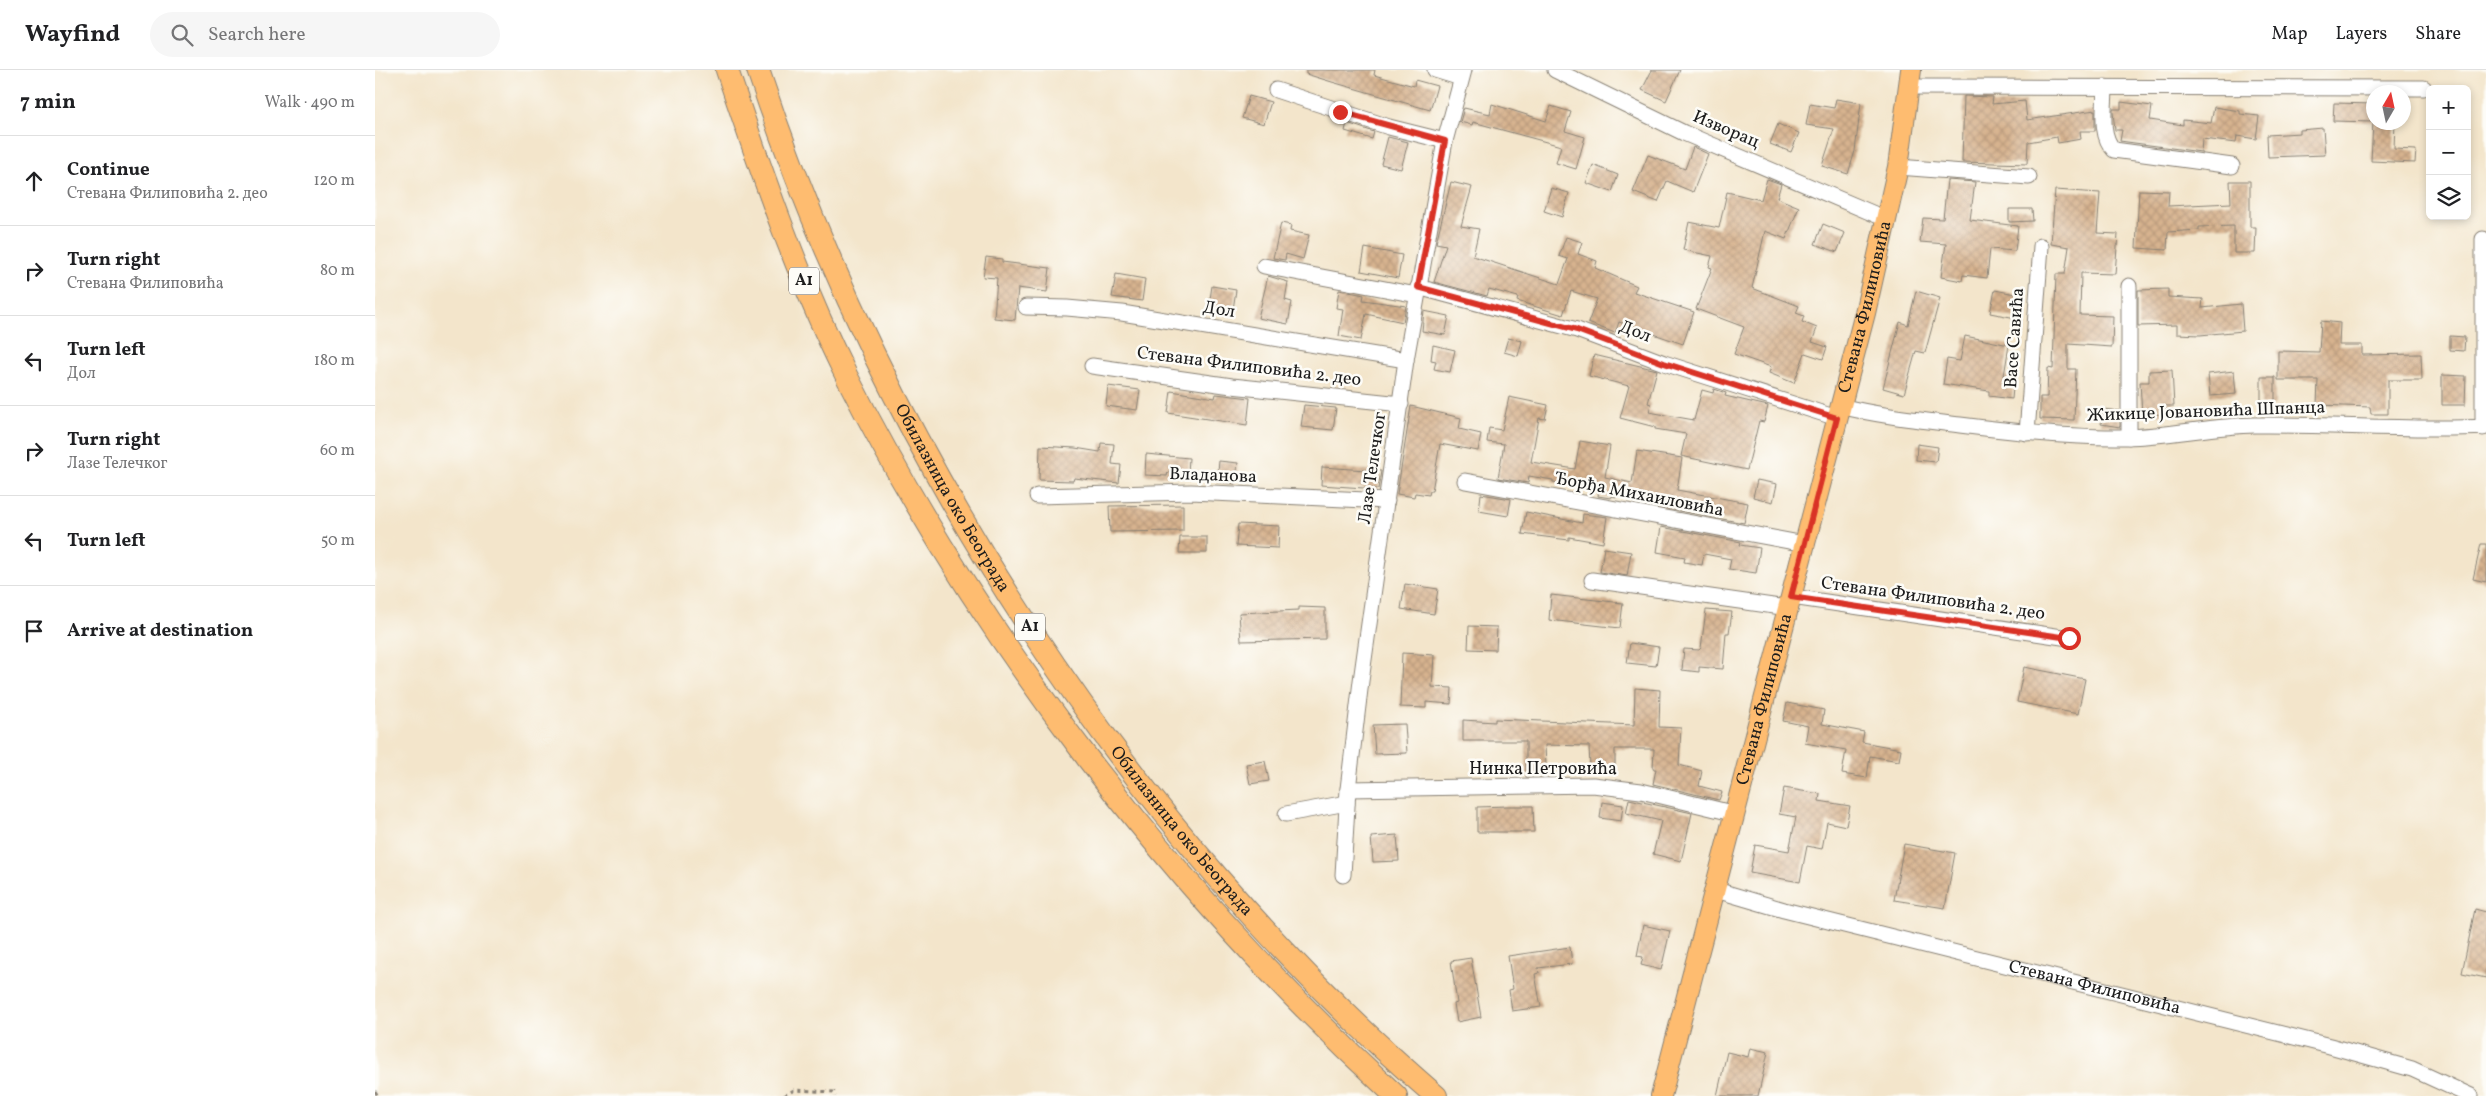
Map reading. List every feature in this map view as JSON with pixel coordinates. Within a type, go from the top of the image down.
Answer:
[{"type":"highway","name":"Обилазница око Београда","points":[[727,70],[764,180],[792,252],[846,375],[905,482],[982,609],[1048,703],[1168,856],[1307,1011],[1396,1096]]},
{"type":"highway","name":"Обилазница око Београда","points":[[758,70],[795,172],[827,251],[881,367],[938,476],[1030,627],[1120,754],[1204,860],[1325,992],[1436,1096]]},
{"type":"main road","name":"Стевана Филиповића","points":[[1661,1096],[1865,313],[1898,167],[1910,78]]},
{"type":"street","points":[[1435,70],[1463,74]]},
{"type":"street","name":"Изворац","points":[[1555,70],[1684,133],[1886,219]]},
{"type":"street","name":"Лазе Телечког","points":[[1343,875],[1347,796],[1406,360],[1445,141],[1463,74]]},
{"type":"street","points":[[1910,78],[2105,87],[2424,88]]},
{"type":"street","points":[[2105,87],[2105,134],[2108,144],[2114,150],[2232,166]]},
{"type":"street","points":[[1276,90],[1389,127],[1445,141]]},
{"type":"street","points":[[1898,167],[2029,177]]},
{"type":"street","points":[[2483,239],[2485,428]]},
{"type":"street","name":"Васе Савића","points":[[2027,433],[2041,246]]},
{"type":"street","name":"Дол","points":[[1265,266],[1418,291],[1577,330],[1664,363],[1839,412]]},
{"type":"street","points":[[2129,286],[2129,437]]},
{"type":"street","name":"Дол","points":[[1026,307],[1067,308],[1123,314],[1406,360]]},
{"type":"street","name":"Стевана Филиповића 2. део","points":[[1092,366],[1232,386],[1401,404]]},
{"type":"street","name":"Жикице Јовановића Шпанца","points":[[1839,412],[1874,414],[2027,433],[2129,437],[2244,426],[2485,428]]},
{"type":"street","name":"Ђорђа Михаиловића","points":[[1465,482],[1805,544]]},
{"type":"street","name":"Владанова","points":[[1037,496],[1191,492],[1387,501]]},
{"type":"street","name":"Стевана Филиповића 2. део","points":[[1592,580],[1790,602],[2069,638]]},
{"type":"street","name":"Нинка Петровића","points":[[1287,814],[1347,796],[1593,785],[1641,791],[1735,814]]},
{"type":"street","name":"Стевана Филиповића","points":[[1716,890],[1784,910],[2329,1046],[2412,1069],[2471,1096]]},
{"type":"path","points":[[784,1096],[794,1090],[834,1092],[837,1096]]},
{"type":"path","points":[[375,1091],[378,1096]]},
{"type":"building","points":[[1306,70],[1375,70],[1374,75],[1414,86],[1415,80],[1437,86],[1430,110],[1306,74]]},
{"type":"building","points":[[1652,70],[1680,70],[1666,101],[1642,90]]},
{"type":"building","points":[[1249,96],[1271,102],[1264,124],[1242,118]]},
{"type":"building","points":[[1964,96],[1993,97],[1992,104],[2025,101],[2027,120],[2095,110],[2095,131],[2080,131],[2081,139],[2058,143],[2057,137],[2028,142],[2027,164],[1962,162]]},
{"type":"building","points":[[1836,99],[1861,103],[1855,151],[1848,174],[1822,166],[1834,129],[1806,125],[1810,104],[1834,108]]},
{"type":"building","points":[[2121,102],[2152,106],[2150,120],[2183,125],[2183,120],[2211,123],[2214,107],[2240,111],[2240,114],[2259,116],[2256,139],[2237,136],[2236,143],[2202,139],[2201,152],[2120,141],[2122,130],[2115,130],[2113,109],[2121,109]]},
{"type":"building","points":[[2334,103],[2366,104],[2366,122],[2333,121]]},
{"type":"building","points":[[1492,104],[1546,121],[1551,106],[1571,112],[1565,131],[1585,137],[1576,169],[1556,163],[1561,146],[1473,122],[1472,125],[1460,122],[1464,108],[1490,114]]},
{"type":"building","points":[[1347,123],[1374,132],[1372,139],[1345,131]]},
{"type":"building","points":[[1778,124],[1799,133],[1791,152],[1770,144]]},
{"type":"building","points":[[2323,128],[2325,155],[2268,157],[2267,135],[2300,133],[2300,130]]},
{"type":"building","points":[[2373,130],[2395,130],[2394,149],[2416,150],[2415,163],[2371,161]]},
{"type":"building","points":[[1388,137],[1408,142],[1401,169],[1381,164]]},
{"type":"building","points":[[1693,147],[1708,154],[1693,192],[1667,181],[1658,202],[1633,192],[1648,155],[1685,169]]},
{"type":"building","points":[[1593,165],[1618,175],[1612,192],[1586,183]]},
{"type":"building","points":[[1767,179],[1781,184],[1777,198],[1799,207],[1786,239],[1765,231],[1752,288],[1799,306],[1796,313],[1804,316],[1802,322],[1817,328],[1812,342],[1827,347],[1823,359],[1805,353],[1794,383],[1769,373],[1771,367],[1734,354],[1744,327],[1696,309],[1712,268],[1709,267],[1712,256],[1683,250],[1689,222],[1719,228],[1727,192],[1761,200]]},
{"type":"building","points":[[1947,180],[1975,182],[1970,220],[2018,226],[2015,251],[1990,249],[1987,278],[1963,275],[1962,281],[1941,277],[1946,244],[1920,242],[1923,218],[1943,219]]},
{"type":"building","points":[[2230,181],[2250,181],[2250,227],[2256,227],[2255,253],[2234,253],[2234,226],[2199,227],[2199,230],[2168,232],[2167,250],[2136,248],[2139,190],[2169,191],[2168,206],[2231,203]]},
{"type":"building","points":[[1451,182],[1472,187],[1461,226],[1479,229],[1473,256],[1559,284],[1568,259],[1559,256],[1566,237],[1582,242],[1578,254],[1597,261],[1595,268],[1637,286],[1634,292],[1694,312],[1683,344],[1619,322],[1615,333],[1588,323],[1597,299],[1571,291],[1563,315],[1517,301],[1518,297],[1489,289],[1487,296],[1434,282],[1446,245],[1436,243]]},
{"type":"building","points":[[1551,188],[1569,193],[1562,217],[1544,211]]},
{"type":"building","points":[[2055,190],[2100,193],[2097,233],[2118,234],[2115,274],[2081,273],[2080,315],[2113,316],[2112,347],[2068,344],[2068,369],[2076,369],[2074,420],[2040,419],[2040,397],[2047,397],[2048,368],[2053,369],[2056,274],[2065,274],[2069,247],[2051,244]]},
{"type":"building","points":[[2009,209],[2032,209],[2033,221],[2009,222]]},
{"type":"building","points":[[1281,223],[1291,225],[1290,231],[1309,235],[1303,259],[1286,254],[1285,260],[1273,258]]},
{"type":"building","points":[[1823,224],[1845,233],[1837,252],[1815,244]]},
{"type":"building","points":[[1365,248],[1402,255],[1398,278],[1361,271]]},
{"type":"building","points":[[986,257],[1002,259],[1002,262],[1050,268],[1047,292],[1018,288],[1015,320],[994,318],[997,278],[983,277]]},
{"type":"building","points":[[1116,274],[1145,279],[1142,301],[1112,297]]},
{"type":"building","points":[[1268,276],[1288,282],[1285,300],[1292,302],[1288,324],[1258,318]]},
{"type":"building","points":[[1212,286],[1236,290],[1232,316],[1208,312]]},
{"type":"building","points":[[2168,289],[2168,297],[2203,299],[2202,308],[2241,304],[2243,331],[2200,335],[2177,334],[2177,325],[2138,326],[2138,290]]},
{"type":"building","points":[[1339,290],[1364,295],[1363,300],[1406,306],[1403,322],[1366,314],[1361,340],[1339,336],[1343,309],[1336,308]]},
{"type":"building","points":[[1995,290],[2025,296],[2021,319],[1990,313]]},
{"type":"building","points":[[1916,291],[1940,298],[1925,353],[1916,351],[1904,394],[1883,388],[1900,322],[1908,325]]},
{"type":"building","points":[[1424,311],[1449,316],[1445,335],[1422,331]]},
{"type":"building","points":[[2321,321],[2340,323],[2339,345],[2362,345],[2362,355],[2421,354],[2422,380],[2388,380],[2388,414],[2371,414],[2370,407],[2317,405],[2318,380],[2278,380],[2278,351],[2319,352]]},
{"type":"building","points":[[1965,336],[2009,345],[2004,376],[2014,377],[2012,399],[1989,396],[1989,391],[1943,384],[1947,359],[1960,361]]},
{"type":"building","points":[[2450,336],[2465,337],[2464,351],[2450,350]]},
{"type":"building","points":[[1508,338],[1522,341],[1518,356],[1504,352]]},
{"type":"building","points":[[1433,345],[1455,350],[1450,372],[1434,369],[1436,361],[1431,360]]},
{"type":"building","points":[[1594,355],[1657,370],[1648,403],[1651,404],[1649,412],[1694,420],[1702,390],[1713,393],[1714,389],[1726,393],[1725,396],[1768,406],[1764,422],[1759,421],[1747,470],[1681,456],[1686,434],[1655,429],[1655,427],[1620,418],[1629,386],[1589,376]]},
{"type":"building","points":[[2172,370],[2174,406],[2165,406],[2165,414],[2142,415],[2140,382],[2149,382],[2149,371]]},
{"type":"building","points":[[2234,371],[2236,394],[2210,396],[2208,374]]},
{"type":"building","points":[[2442,375],[2466,376],[2465,405],[2442,405]]},
{"type":"building","points":[[2261,377],[2275,377],[2275,405],[2261,405]]},
{"type":"building","points":[[1108,386],[1140,390],[1137,410],[1106,406]]},
{"type":"building","points":[[1171,391],[1215,398],[1216,394],[1250,398],[1247,425],[1168,413]]},
{"type":"building","points":[[1509,397],[1548,405],[1545,419],[1539,418],[1531,462],[1575,469],[1580,441],[1610,446],[1605,477],[1632,483],[1637,451],[1682,458],[1677,490],[1748,503],[1744,523],[1646,505],[1647,500],[1617,494],[1617,497],[1611,496],[1611,498],[1598,496],[1599,490],[1553,482],[1553,480],[1529,476],[1528,483],[1498,478],[1504,444],[1487,442],[1489,428],[1502,430]]},
{"type":"building","points":[[1304,405],[1336,408],[1333,430],[1301,427]]},
{"type":"building","points":[[1411,406],[1461,418],[1459,429],[1481,434],[1478,451],[1440,444],[1432,491],[1430,491],[1429,495],[1415,493],[1414,497],[1397,494]]},
{"type":"building","points":[[2103,409],[2120,411],[2120,427],[2101,424]]},
{"type":"building","points":[[1101,443],[1114,444],[1112,464],[1121,465],[1119,483],[1074,478],[1073,481],[1039,480],[1040,446],[1100,452]]},
{"type":"building","points":[[1917,444],[1938,447],[1936,462],[1916,460]]},
{"type":"building","points":[[1146,454],[1189,458],[1188,473],[1168,472],[1167,476],[1145,475]]},
{"type":"building","points":[[1219,461],[1238,463],[1235,484],[1217,482]]},
{"type":"building","points":[[1322,467],[1381,471],[1378,489],[1321,485]]},
{"type":"building","points":[[1757,480],[1777,484],[1773,502],[1753,497]]},
{"type":"building","points":[[1481,494],[1511,499],[1508,516],[1479,511]]},
{"type":"building","points":[[1183,505],[1183,531],[1110,532],[1109,506]]},
{"type":"building","points":[[1526,512],[1582,523],[1583,514],[1607,517],[1603,543],[1569,537],[1569,540],[1522,534]]},
{"type":"building","points":[[1238,524],[1279,526],[1278,548],[1236,546]]},
{"type":"building","points":[[1661,527],[1741,542],[1740,545],[1760,548],[1756,573],[1729,569],[1731,559],[1704,554],[1702,565],[1684,562],[1685,557],[1657,552]]},
{"type":"building","points":[[1180,537],[1207,537],[1207,553],[1179,553]]},
{"type":"building","points":[[2481,544],[2486,544],[2486,582],[2473,579]]},
{"type":"building","points":[[1604,548],[1631,552],[1627,576],[1600,572]]},
{"type":"building","points":[[1405,584],[1438,589],[1434,614],[1401,609]]},
{"type":"building","points":[[1551,595],[1623,603],[1620,628],[1549,620]]},
{"type":"building","points":[[1299,607],[1325,608],[1325,639],[1241,641],[1239,613],[1299,610]]},
{"type":"building","points":[[1706,610],[1732,612],[1729,633],[1726,633],[1723,669],[1699,667],[1699,672],[1682,670],[1684,649],[1699,650],[1701,648]]},
{"type":"building","points":[[1469,626],[1497,627],[1496,650],[1468,649]]},
{"type":"building","points":[[1630,643],[1659,647],[1656,666],[1627,663]]},
{"type":"building","points":[[1402,653],[1434,655],[1432,687],[1452,688],[1451,704],[1426,702],[1426,708],[1400,707]]},
{"type":"building","points":[[2024,667],[2085,679],[2078,714],[2017,702]]},
{"type":"building","points":[[1635,688],[1660,690],[1659,727],[1681,728],[1679,765],[1702,771],[1699,786],[1722,792],[1719,800],[1653,784],[1656,769],[1653,769],[1654,749],[1615,749],[1615,768],[1590,767],[1589,746],[1545,745],[1546,766],[1542,766],[1541,776],[1526,777],[1526,741],[1463,741],[1463,720],[1495,722],[1495,719],[1634,725]]},
{"type":"building","points":[[1787,703],[1824,710],[1822,724],[1864,732],[1862,742],[1901,749],[1899,761],[1870,756],[1867,778],[1842,774],[1846,750],[1805,743],[1808,726],[1783,721]]},
{"type":"building","points":[[1405,724],[1407,753],[1375,754],[1373,725]]},
{"type":"building","points":[[1265,761],[1269,781],[1250,784],[1246,764]]},
{"type":"building","points":[[1784,788],[1820,794],[1819,801],[1850,806],[1846,826],[1827,822],[1822,849],[1807,846],[1800,882],[1750,873],[1755,845],[1789,851],[1796,817],[1779,814]]},
{"type":"building","points":[[1629,799],[1692,813],[1681,861],[1653,854],[1661,821],[1626,813]]},
{"type":"building","points":[[1602,802],[1623,805],[1621,821],[1600,818]]},
{"type":"building","points":[[1533,806],[1534,832],[1477,832],[1477,807]]},
{"type":"building","points":[[1397,835],[1399,861],[1373,862],[1371,837]]},
{"type":"building","points":[[1904,844],[1955,853],[1945,908],[1894,900]]},
{"type":"building","points":[[2475,909],[2486,912],[2486,978],[2462,973]]},
{"type":"building","points":[[1643,925],[1670,931],[1661,970],[1641,965],[1643,957],[1637,956]]},
{"type":"building","points":[[1570,947],[1572,964],[1538,968],[1539,973],[1535,974],[1541,1007],[1512,1011],[1509,990],[1513,989],[1508,956]]},
{"type":"building","points":[[1471,958],[1481,1017],[1457,1022],[1454,1004],[1457,1003],[1451,961]]},
{"type":"building","points":[[1750,1048],[1768,1052],[1758,1096],[1717,1096],[1727,1052],[1748,1057]]},
{"type":"route","points":[[1340,112],[1445,141],[1418,287],[1577,330],[1664,363],[1837,418],[1791,597],[2069,638]]}]
